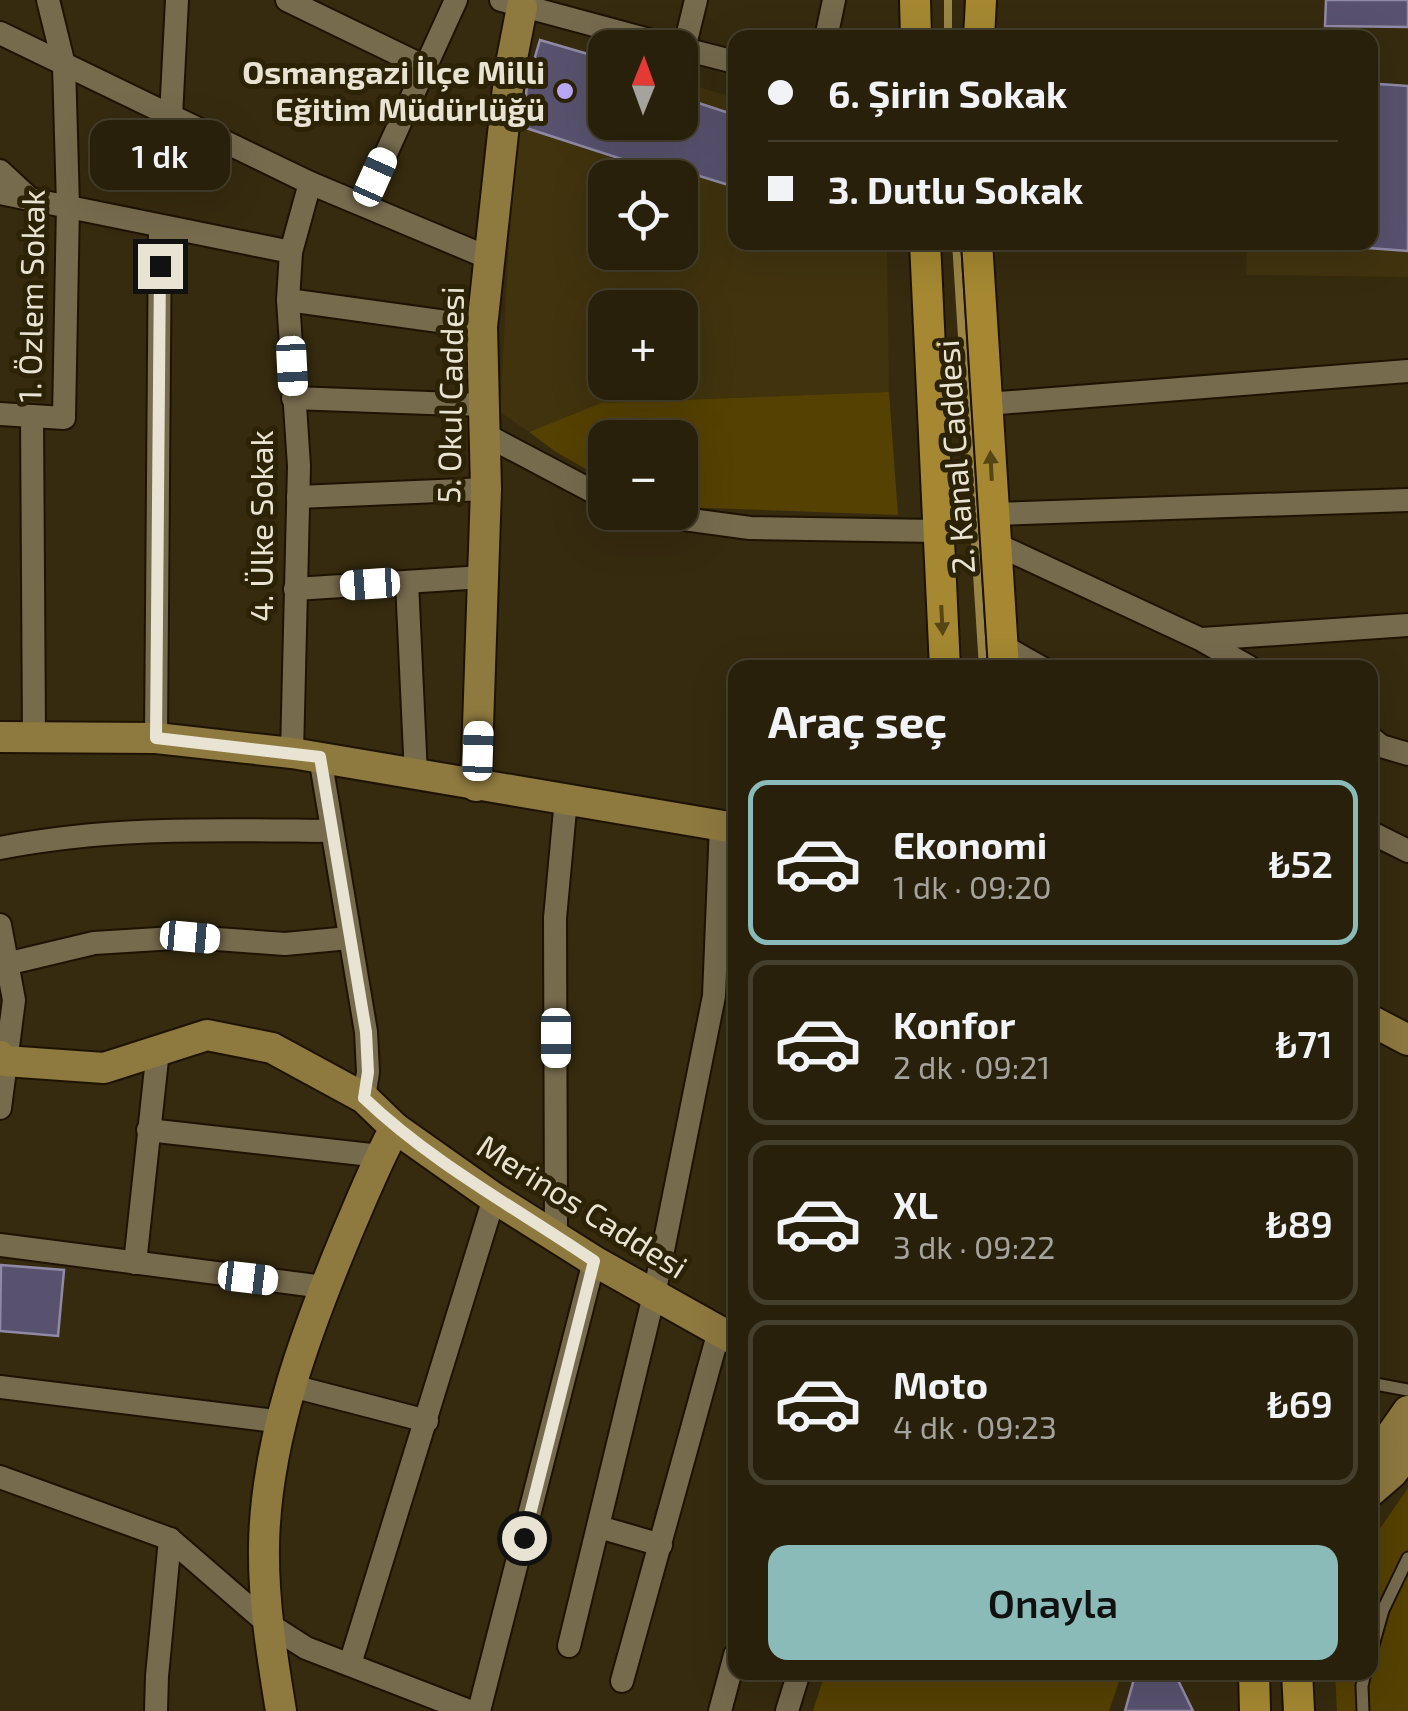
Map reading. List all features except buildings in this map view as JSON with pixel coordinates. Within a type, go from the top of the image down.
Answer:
[{"type":"main road","points":[[915,0],[916,30]]},
{"type":"main road","points":[[980,0],[980,30]]},
{"type":"main road","name":"5. Okul Caddesi","points":[[476,786],[486,489],[482,327],[510,69],[511,3]]},
{"type":"main road","name":"2. Kanal Caddesi","points":[[925,250],[945,660]]},
{"type":"main road","name":"2. Kanal Caddesi","points":[[978,250],[1004,657]]},
{"type":"main road","points":[[0,737],[156,738],[306,755],[728,826]]},
{"type":"main road","points":[[1378,1024],[1408,1040]]},
{"type":"main road","name":"Merinos Caddesi","points":[[2,1058],[104,1068],[206,1035],[272,1048],[364,1098],[395,1128],[494,1198],[594,1261],[727,1336]]},
{"type":"main road","points":[[281,1711],[267,1622],[264,1543],[274,1455],[324,1287],[395,1128]]},
{"type":"main road","points":[[1378,1454],[1408,1411]]},
{"type":"main road","points":[[1378,1485],[1408,1452]]},
{"type":"main road","points":[[1254,1680],[1256,1711]]},
{"type":"main road","points":[[1297,1680],[1299,1711]]},
{"type":"street","name":"1. Özlem Sokak","points":[[34,737],[32,416],[64,418],[68,204],[64,65],[48,0]]},
{"type":"street","points":[[171,116],[177,0]]},
{"type":"street","points":[[287,0],[425,68]]},
{"type":"street","points":[[363,204],[456,0]]},
{"type":"street","points":[[687,30],[696,0]]},
{"type":"street","points":[[828,30],[834,0]]},
{"type":"street","points":[[511,3],[576,10],[631,30]]},
{"type":"street","points":[[0,33],[310,183],[489,258]]},
{"type":"street","points":[[698,52],[728,60]]},
{"type":"street","points":[[0,170],[28,198]]},
{"type":"street","name":"4. Ülke Sokak","points":[[310,183],[291,252],[288,300],[298,497],[296,589],[306,755],[332,832],[368,1052],[364,1098]]},
{"type":"street","points":[[0,193],[291,252]]},
{"type":"street","points":[[156,738],[160,227]]},
{"type":"street","points":[[288,300],[482,327]]},
{"type":"street","points":[[987,404],[1408,371]]},
{"type":"street","points":[[293,398],[484,420],[588,487]]},
{"type":"street","points":[[0,414],[32,416]]},
{"type":"street","points":[[298,497],[486,489]]},
{"type":"street","points":[[994,514],[1408,500]]},
{"type":"street","points":[[698,521],[750,528],[938,531]]},
{"type":"street","points":[[998,545],[1200,639],[1236,660]]},
{"type":"street","points":[[296,589],[483,577]]},
{"type":"street","points":[[407,582],[416,775]]},
{"type":"street","points":[[1200,639],[1408,625]]},
{"type":"street","points":[[1378,744],[1408,754]]},
{"type":"street","points":[[556,1236],[555,918],[566,798]]},
{"type":"street","points":[[569,1646],[725,997],[728,826]]},
{"type":"street","points":[[0,848],[119,831],[332,832]]},
{"type":"street","points":[[1378,836],[1408,851]]},
{"type":"street","points":[[0,925],[14,1000],[2,1058],[0,1108]]},
{"type":"street","points":[[6,964],[94,943],[190,937],[285,944],[349,938]]},
{"type":"street","points":[[135,1263],[158,1050]]},
{"type":"street","points":[[148,1130],[380,1156]]},
{"type":"street","points":[[350,1664],[494,1198]]},
{"type":"street","points":[[0,1245],[324,1287]]},
{"type":"street","points":[[479,1711],[594,1261]]},
{"type":"street","points":[[622,1681],[727,1336]]},
{"type":"street","points":[[292,1386],[427,1422]]},
{"type":"street","points":[[0,1388],[282,1422]]},
{"type":"street","points":[[0,1477],[170,1539],[267,1622],[306,1648],[470,1711]]},
{"type":"street","points":[[599,1527],[661,1545]]},
{"type":"street","points":[[156,1711],[170,1539]]},
{"type":"street","points":[[720,1711],[728,1680]]},
{"type":"street","points":[[787,1711],[797,1680]]},
{"type":"lane","points":[[1378,1384],[1408,1390]]},
{"type":"lane","points":[[1378,1625],[1408,1558]]},
{"type":"lane","points":[[1364,1680],[1364,1711]]},
{"type":"shaded area","points":[[698,87],[728,96],[728,250],[887,250],[889,392],[698,399],[698,290],[588,290],[588,400],[680,400],[601,403],[529,432],[500,412],[515,125],[623,160],[588,160],[588,270],[698,270],[698,160],[647,160],[654,140],[698,140]]},
{"type":"shaded area","points":[[1378,93],[1408,94],[1408,277],[1246,275],[1247,250],[1378,250]]},
{"type":"shaded area","points":[[889,392],[898,515],[698,508],[698,420],[588,420],[588,470],[529,432],[601,403]]},
{"type":"shaded area","points":[[1408,1488],[1408,1711],[1337,1711],[1335,1680],[1378,1680],[1378,1531]]},
{"type":"shaded area","points":[[823,1680],[1120,1680],[1109,1711],[813,1711]]},
{"type":"waterway","points":[[948,0],[948,30]]},
{"type":"waterway","points":[[957,250],[982,660]]},
{"type":"place","name":"Osmangazi İlçe Milli Eğitim Müdürlüğü","points":[[565,91]]},
{"type":"route","points":[[160,266],[156,738],[320,757],[366,1032],[368,1072],[364,1098],[395,1128],[494,1198],[594,1261],[524,1538]]}]
